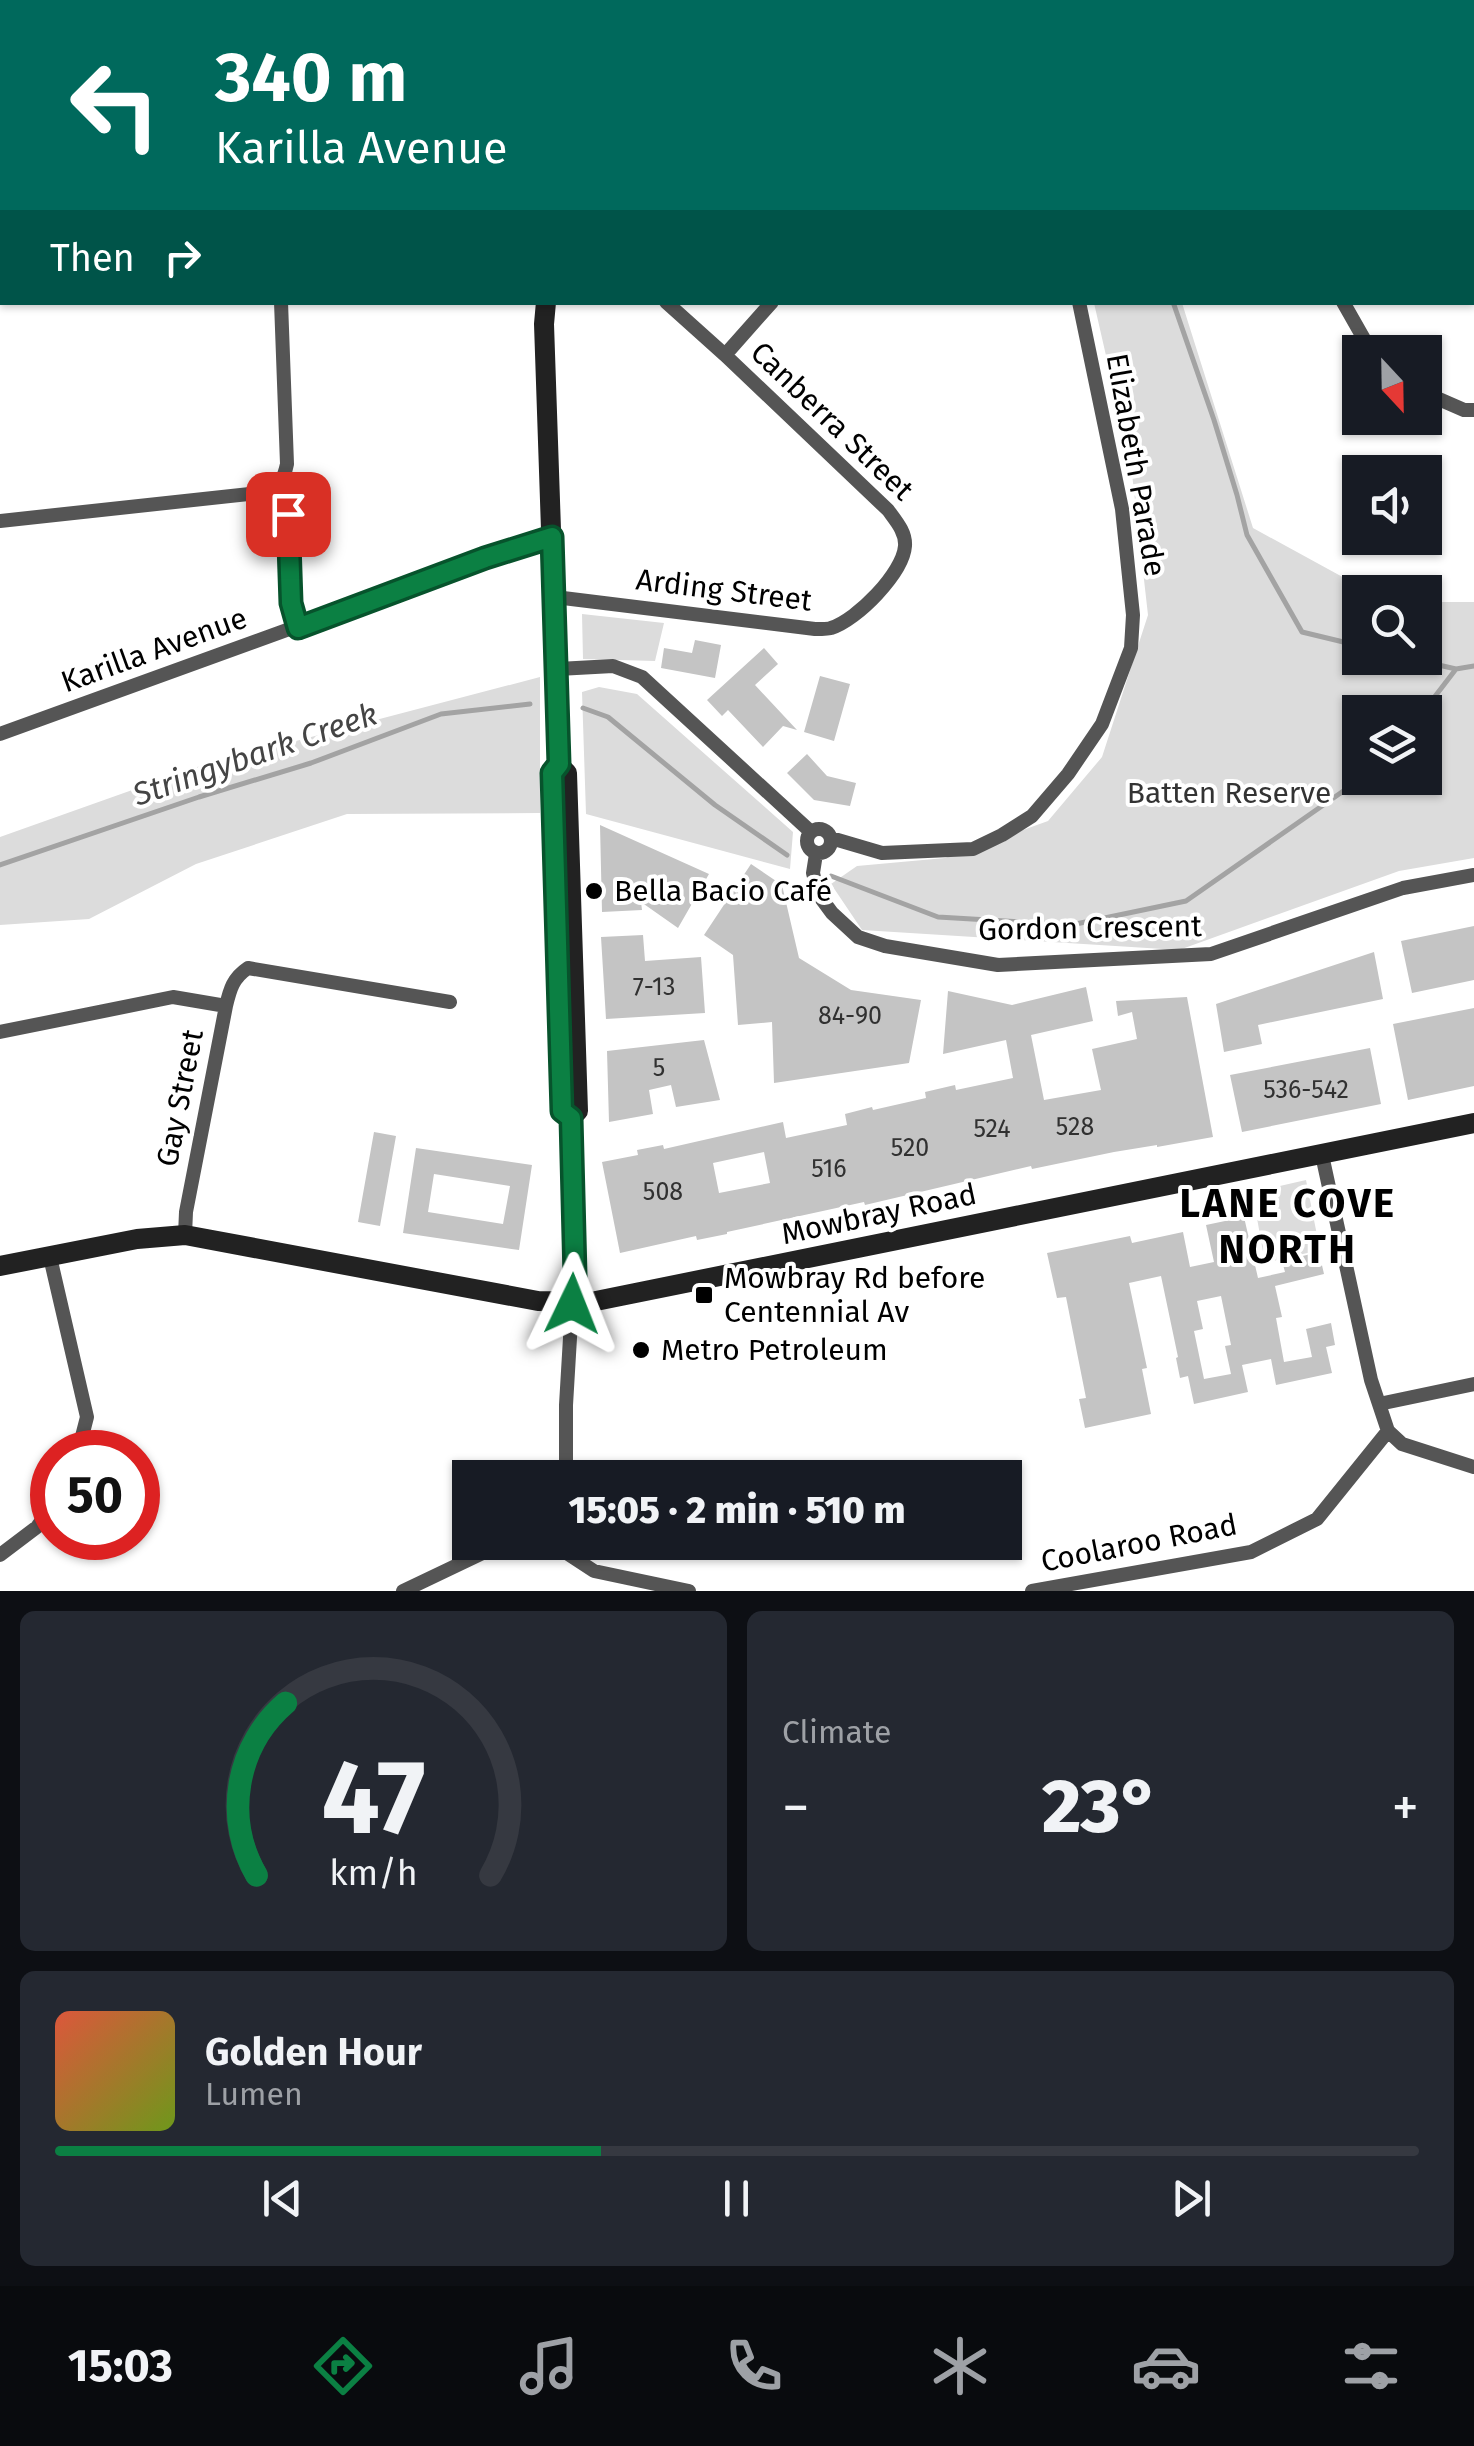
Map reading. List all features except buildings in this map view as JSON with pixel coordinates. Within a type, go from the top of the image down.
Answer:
[{"type":"main road","points":[[546,305],[559,764],[567,772],[578,1111],[571,1118],[575,1276],[572,1304]]},
{"type":"main road","name":"Mowbray Road","points":[[0,1266],[160,1235],[185,1235],[538,1301],[572,1304],[687,1284],[1474,1123]]},
{"type":"street","points":[[0,521],[276,488],[287,464],[281,305]]},
{"type":"street","name":"Canberra Street","points":[[669,305],[888,510],[904,533],[906,544]]},
{"type":"street","points":[[725,355],[769,305]]},
{"type":"street","name":"Elizabeth Parade","points":[[831,838],[882,853],[973,849],[1032,816],[1068,774],[1102,724],[1131,648],[1132,615],[1122,508],[1080,305]]},
{"type":"street","points":[[1345,305],[1362,335]]},
{"type":"street","points":[[1442,401],[1474,410]]},
{"type":"street","points":[[288,514],[291,603],[298,628]]},
{"type":"street","name":"Karilla Avenue","points":[[0,734],[552,537]]},
{"type":"street","name":"Arding Street","points":[[554,597],[830,628],[861,609],[888,580],[906,544]]},
{"type":"street","points":[[558,669],[613,666],[642,677],[811,832]]},
{"type":"street","points":[[823,830],[831,838],[828,850],[816,854],[810,850],[807,838],[811,832],[823,830]]},
{"type":"street","name":"Gordon Crescent","points":[[816,854],[813,873],[818,894],[832,914],[858,937],[885,946],[998,964],[1212,954],[1403,888],[1474,875]]},
{"type":"street","name":"Gay Street","points":[[185,1235],[186,1212],[226,1006],[238,975],[248,968],[450,1002]]},
{"type":"street","points":[[0,1032],[173,997],[226,1006]]},
{"type":"street","points":[[1322,1155],[1371,1380],[1388,1430],[1402,1444],[1474,1467]]},
{"type":"street","points":[[50,1257],[86,1418],[83,1430]]},
{"type":"street","points":[[566,1460],[572,1304]]},
{"type":"street","points":[[1379,1404],[1474,1384]]},
{"type":"street","name":"Coolaroo Road","points":[[1032,1591],[1251,1552],[1317,1519],[1388,1430]]},
{"type":"street","points":[[0,1555],[30,1533]]},
{"type":"street","points":[[403,1591],[468,1560]]},
{"type":"street","points":[[581,1560],[594,1571],[689,1591]]},
{"type":"green space","name":"Batten Reserve","points":[[1094,305],[1183,305],[1253,528],[1342,577],[1342,675],[1442,675],[1442,602],[1474,602],[1474,858],[1399,871],[1179,950],[862,930],[831,884],[857,866],[945,858],[1048,821],[1102,757],[1148,615],[1131,465]]},
{"type":"green space","points":[[582,614],[664,623],[655,661],[583,659]]},
{"type":"green space","points":[[540,677],[540,813],[347,814],[196,864],[89,919],[0,925],[0,837],[197,767]]},
{"type":"green space","points":[[599,687],[637,694],[793,832],[790,869],[586,814],[582,692]]},
{"type":"green space","points":[[1306,1180],[1320,1250],[1265,1263],[1255,1207],[1258,1191]]},
{"type":"waterway","points":[[1174,305],[1214,420],[1247,535],[1302,632],[1342,642]]},
{"type":"waterway","points":[[1442,666],[1456,669]]},
{"type":"waterway","name":"Stringybark Creek","points":[[1436,695],[1456,669],[1474,666]]},
{"type":"waterway","name":"Stringybark Creek","points":[[0,865],[311,763],[441,714],[530,704]]},
{"type":"waterway","name":"Stringybark Creek","points":[[583,708],[608,717],[715,805],[787,855]]},
{"type":"waterway","name":"Stringybark Creek","points":[[831,876],[938,917],[1071,925],[1186,901],[1342,792]]},
{"type":"place","name":"Bella Bacio Café","points":[[594,891]]},
{"type":"place","name":"Mowbray Rd before Centennial Av","points":[[704,1295]]},
{"type":"place","name":"Metro Petroleum","points":[[641,1350]]},
{"type":"district","name":"LANE COVE NORTH","points":[[1288,1227]]},
{"type":"route","points":[[288,514],[291,603],[298,628],[552,537],[559,764],[552,773],[562,1111],[571,1118],[575,1276],[572,1304]]}]
